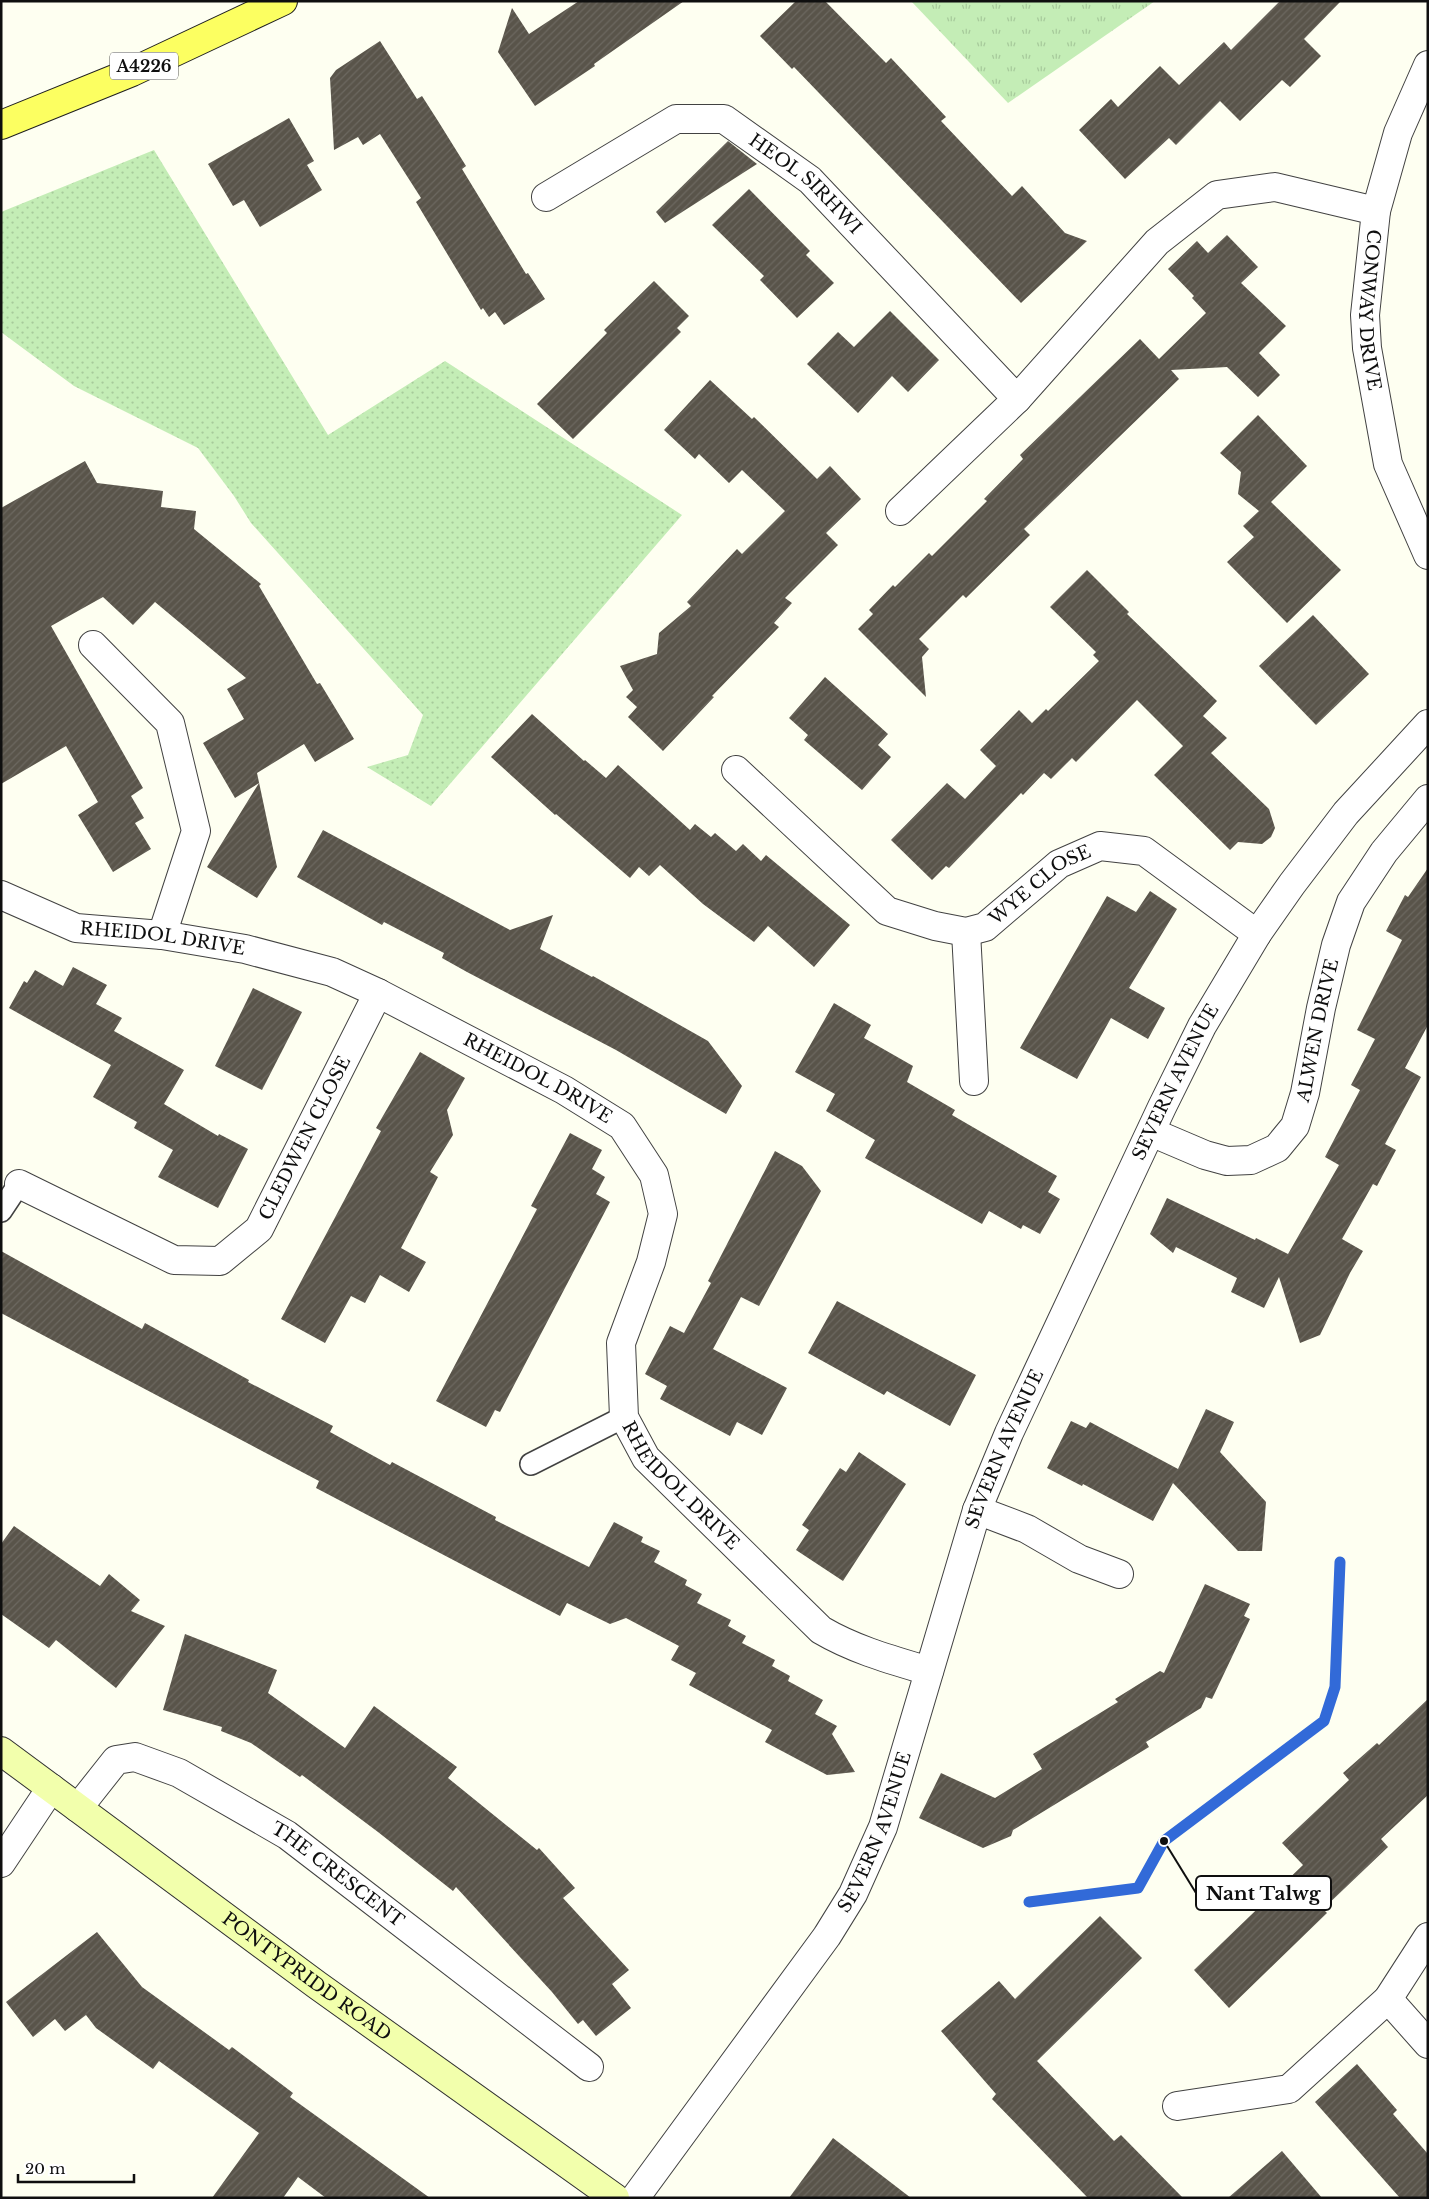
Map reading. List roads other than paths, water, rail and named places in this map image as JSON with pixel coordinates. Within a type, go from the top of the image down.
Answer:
[{"type":"main road","name":"A4226","points":[[1,125],[132,72],[283,1]]},
{"type":"main road","name":"PONTYPRIDD ROAD","points":[[1,1751],[317,1985],[615,2198]]},
{"type":"street","name":"CONWAY DRIVE","points":[[1428,66],[1398,133],[1376,211],[1365,315],[1368,348],[1388,464],[1428,555]]},
{"type":"street","name":"HEOL SIRHWI","points":[[546,197],[676,119],[724,119],[810,180],[1017,399]]},
{"type":"street","points":[[900,511],[1017,399],[1157,242],[1217,195],[1275,187],[1376,211]]},
{"type":"street","points":[[93,645],[170,723],[196,831],[162,935]]},
{"type":"street","name":"SEVERN AVENUE","points":[[635,2198],[827,1936],[853,1894],[883,1827],[977,1510],[1010,1433],[1202,1026],[1257,934],[1292,884],[1346,813],[1405,746],[1428,724]]},
{"type":"street","points":[[736,770],[887,911],[935,926],[966,932],[974,1081]]},
{"type":"street","name":"ALWEN DRIVE","points":[[1151,1132],[1205,1155],[1226,1161],[1251,1160],[1277,1148],[1295,1126],[1305,1093],[1321,1008],[1336,945],[1351,902],[1384,852],[1428,799]]},
{"type":"street","name":"WYE CLOSE","points":[[966,932],[985,927],[1059,864],[1100,846],[1144,851],[1257,934]]},
{"type":"street","name":"RHEIDOL DRIVE","points":[[1,895],[76,928],[162,935],[245,949],[332,972],[378,993],[564,1090],[622,1126],[654,1175],[663,1214],[652,1262],[621,1343],[624,1417],[646,1458],[821,1630],[867,1652],[929,1671]]},
{"type":"street","name":"CLEDWEN CLOSE","points":[[19,1184],[174,1260],[220,1261],[259,1229],[378,993]]},
{"type":"street","points":[[977,1510],[1027,1529],[1079,1559],[1119,1574]]},
{"type":"street","name":"THE CRESCENT","points":[[78,1808],[116,1760],[135,1757],[179,1773],[287,1834],[590,2067]]},
{"type":"street","points":[[4,1852],[51,1788]]},
{"type":"street","points":[[1177,2106],[1289,2089],[1388,1999],[1428,1936]]},
{"type":"street","points":[[1388,1999],[1428,2044]]},
{"type":"lane","points":[[1,1211],[19,1184]]},
{"type":"lane","points":[[531,1464],[624,1417]]},
{"type":"waterway","points":[[1029,1902],[1138,1888],[1164,1841],[1324,1721],[1335,1687],[1340,1562]]},
{"type":"place","name":"Nant Talwg","points":[[1164,1841]]}]
